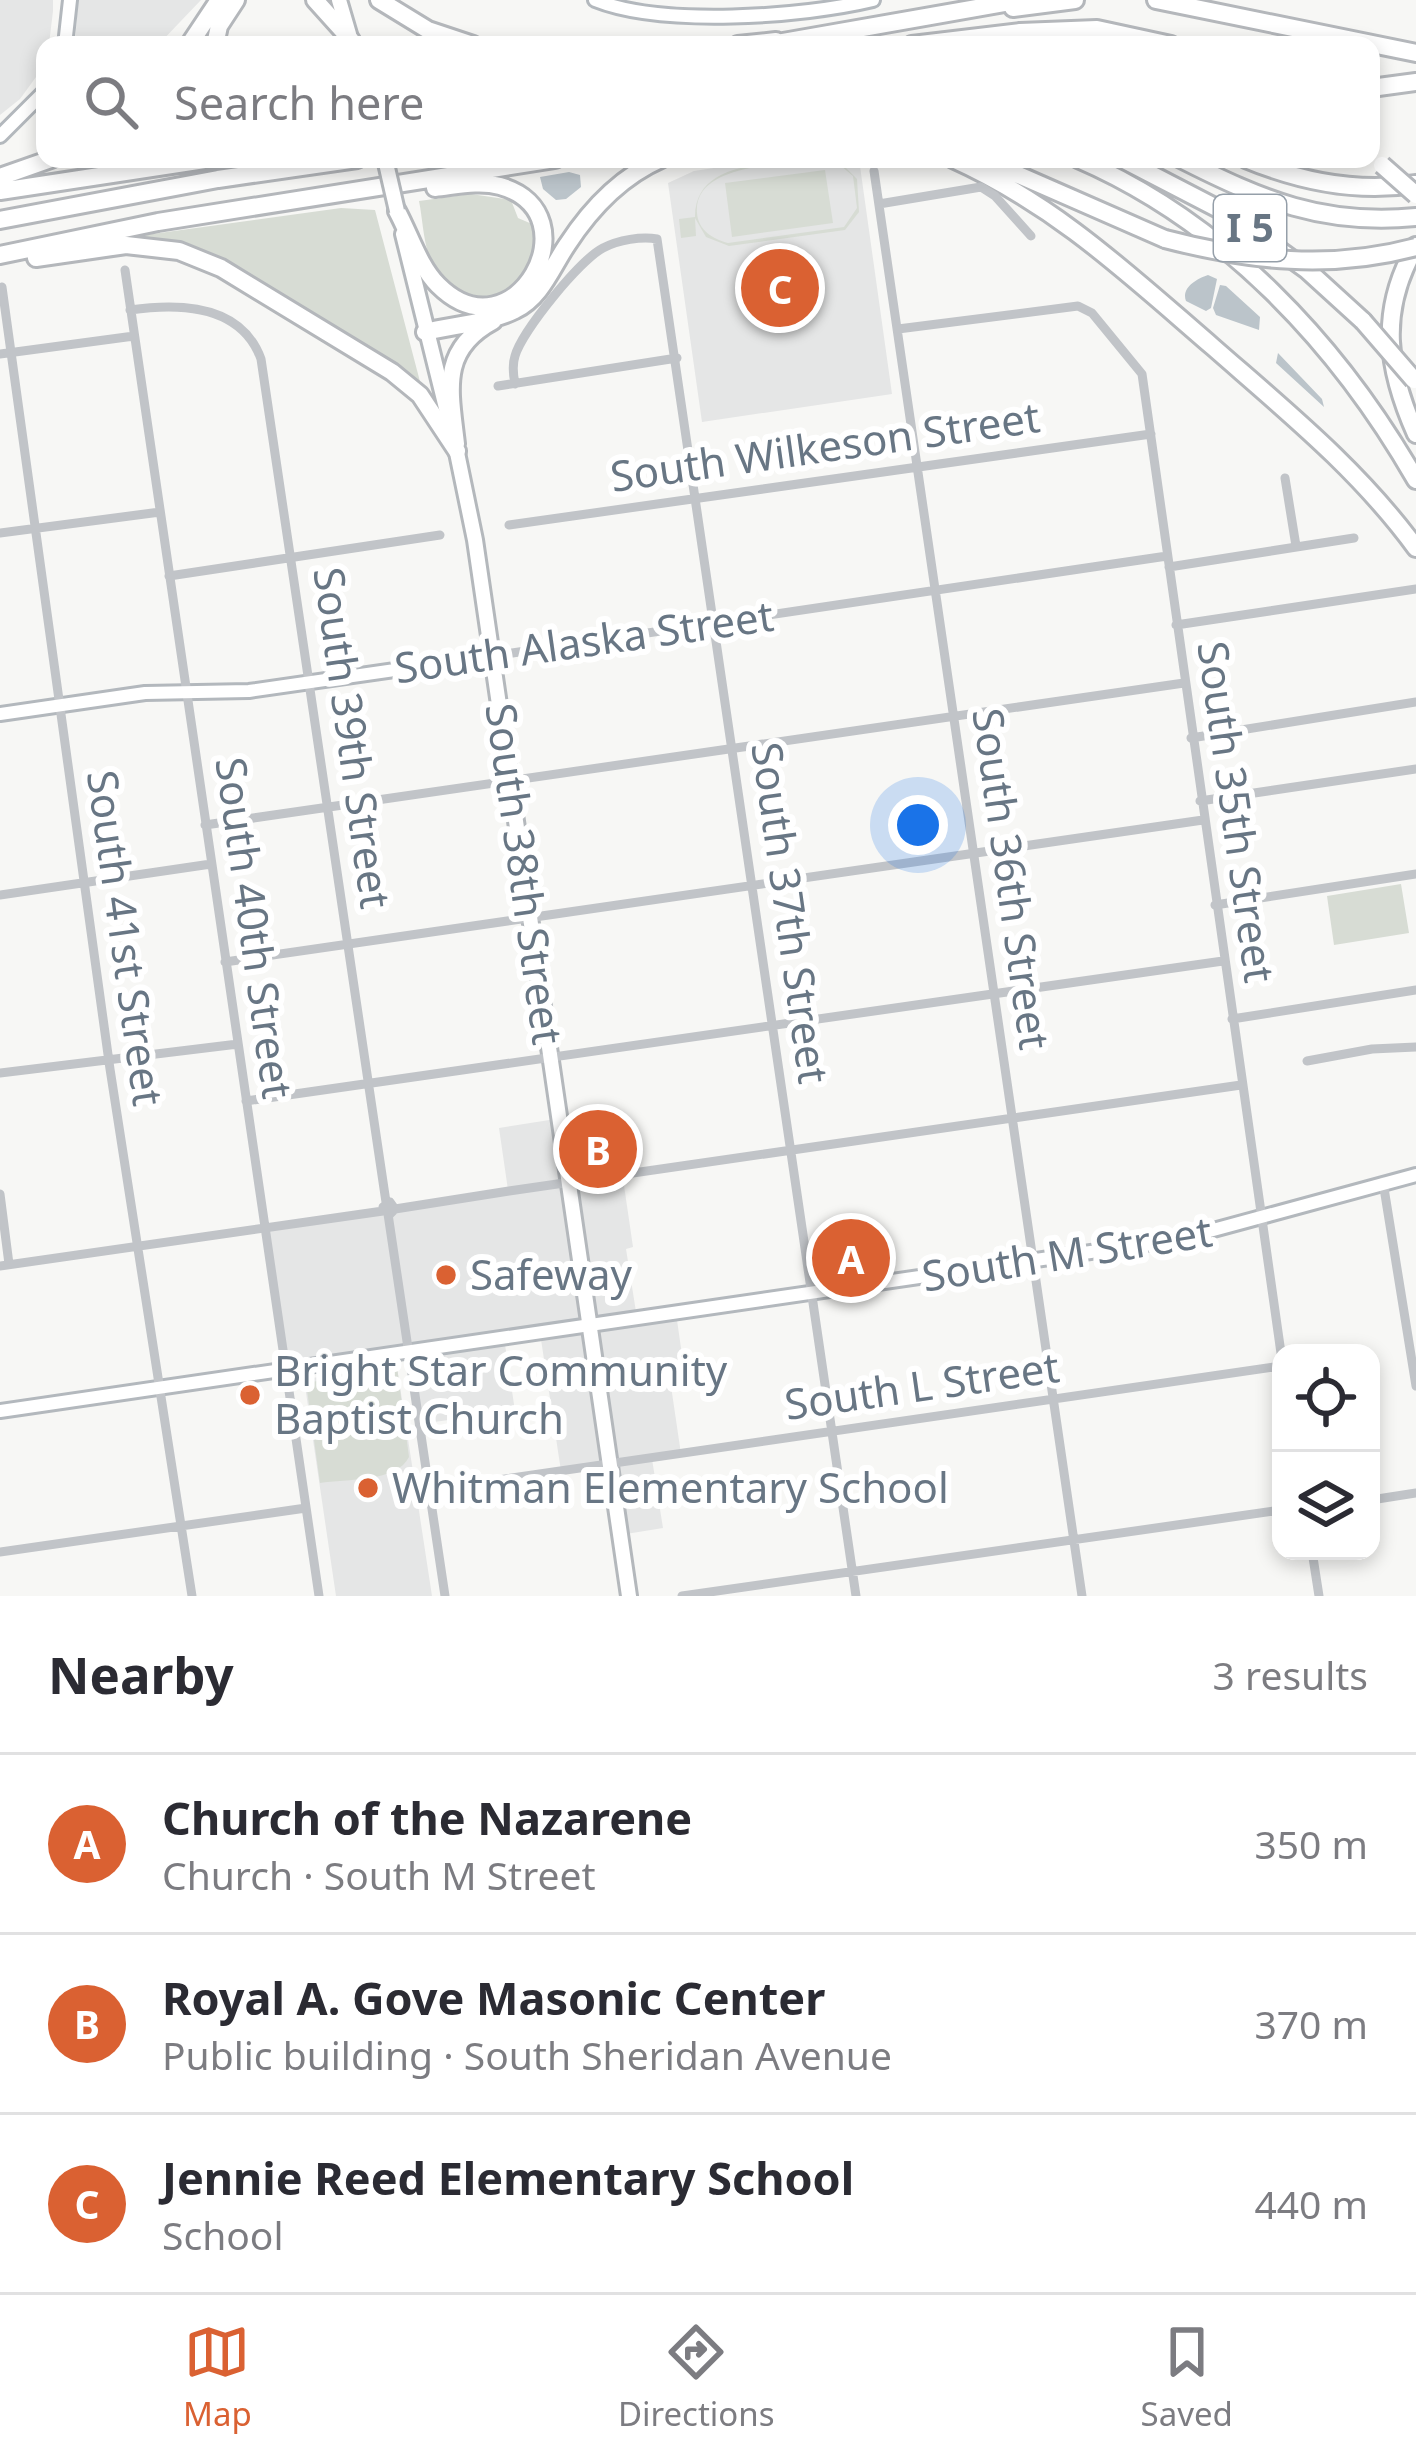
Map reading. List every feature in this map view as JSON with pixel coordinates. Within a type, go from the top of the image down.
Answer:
[{"type":"highway","points":[[216,36],[236,0]]},
{"type":"highway","points":[[315,0],[346,36]]},
{"type":"highway","points":[[379,0],[446,36]]},
{"type":"highway","points":[[970,12],[1022,0]]},
{"type":"highway","points":[[819,36],[1075,0]]},
{"type":"highway","points":[[1156,0],[1336,36]]},
{"type":"highway","points":[[195,36],[219,1]]},
{"type":"highway","points":[[987,36],[1097,29],[1130,36]]},
{"type":"highway","points":[[1020,32],[1047,36]]},
{"type":"highway","points":[[1380,45],[1416,52]]},
{"type":"highway","points":[[1380,87],[1416,82]]},
{"type":"highway","points":[[0,177],[36,164]]},
{"type":"highway","points":[[1380,164],[1416,195]]},
{"type":"highway","points":[[0,191],[152,168]]},
{"type":"highway","points":[[0,220],[291,168]]},
{"type":"highway","points":[[0,260],[272,202],[496,168]]},
{"type":"highway","points":[[457,451],[451,381],[457,353],[478,330],[536,293],[585,220],[615,187],[647,168]]},
{"type":"highway","points":[[970,168],[1026,196],[1095,245],[1330,449],[1376,495],[1416,548]]},
{"type":"highway","points":[[1003,168],[1165,239],[1249,258],[1355,259],[1416,247]]},
{"type":"highway","points":[[1096,168],[1162,202],[1259,278],[1332,359],[1416,480]]},
{"type":"highway","name":"I 5","points":[[1140,168],[1232,215],[1307,270],[1363,321],[1415,381]]},
{"type":"highway","points":[[1200,168],[1277,204],[1361,220],[1416,218]]},
{"type":"highway","points":[[1269,168],[1302,181],[1360,187],[1416,184]]},
{"type":"highway","points":[[272,202],[479,183],[501,186],[527,202],[540,223],[543,248],[536,274],[524,290],[500,302],[482,305],[456,298],[428,272],[398,211]]},
{"type":"highway","points":[[0,260],[126,245],[160,247],[199,258],[392,372],[420,395],[457,451]]},
{"type":"highway","points":[[1416,247],[1396,290],[1390,346],[1398,392],[1416,434]]},
{"type":"highway","points":[[425,332],[513,311]]},
{"type":"main road","points":[[339,0],[350,36]]},
{"type":"main road","name":"South 38th Street","points":[[387,168],[469,504],[629,1596]]},
{"type":"street","points":[[66,36],[70,0]]},
{"type":"street","points":[[595,0],[634,13],[682,16],[817,10],[873,0]]},
{"type":"street","points":[[0,136],[36,100]]},
{"type":"street","name":"South 36th Street","points":[[874,171],[1082,1596]]},
{"type":"street","points":[[879,204],[981,187],[1030,236]]},
{"type":"street","name":"South 37th Street","points":[[515,384],[513,365],[519,345],[589,258],[613,244],[657,239],[856,1596]]},
{"type":"street","name":"South 40th Street","points":[[125,270],[319,1596]]},
{"type":"street","name":"South 41st Street","points":[[2,287],[5,353],[192,1596]]},
{"type":"street","name":"South 39th Street","points":[[130,310],[178,305],[207,310],[248,337],[260,355],[445,1596]]},
{"type":"street","name":"South 35th Street","points":[[898,329],[1078,306],[1090,311],[1139,366],[1280,1344]]},
{"type":"street","points":[[5,353],[134,336]]},
{"type":"street","points":[[498,386],[677,358]]},
{"type":"street","name":"South Wilkeson Street","points":[[509,525],[1151,434]]},
{"type":"street","points":[[1286,478],[1296,546]]},
{"type":"street","points":[[0,533],[160,512]]},
{"type":"street","points":[[169,576],[440,536]]},
{"type":"street","name":"South Alaska Street","points":[[0,714],[186,692],[240,692],[936,591],[1354,538]]},
{"type":"street","points":[[1176,626],[1416,589]]},
{"type":"street","points":[[206,825],[1184,683]]},
{"type":"street","points":[[1191,738],[1416,702]]},
{"type":"street","points":[[1200,801],[1416,769]]},
{"type":"street","points":[[226,962],[1203,820]]},
{"type":"street","points":[[0,895],[211,864]]},
{"type":"street","points":[[1215,905],[1416,874]]},
{"type":"street","points":[[246,1101],[1223,961]]},
{"type":"street","points":[[1232,1019],[1416,990]]},
{"type":"street","points":[[0,1073],[238,1044]]},
{"type":"street","points":[[1307,1061],[1372,1049],[1416,1047]]},
{"type":"street","points":[[0,1194],[5,1265],[1241,1085]]},
{"type":"street","name":"South M Street","points":[[0,1411],[1180,1239],[1416,1175]]},
{"type":"street","points":[[1383,1182],[1416,1383]]},
{"type":"street","name":"South L Street","points":[[429,1490],[1272,1367]]},
{"type":"street","points":[[1380,1499],[1416,1493]]},
{"type":"street","points":[[0,1552],[306,1508]]},
{"type":"street","points":[[682,1596],[1272,1511]]},
{"type":"street","points":[[1313,1560],[1319,1596]]},
{"type":"shaded area","points":[[0,0],[53,0],[50,36],[36,36],[36,77],[0,115]]},
{"type":"shaded area","points":[[78,0],[201,0],[167,36],[76,36]]},
{"type":"shaded area","points":[[752,168],[711,183],[700,196],[697,213],[703,229],[728,243],[844,227],[857,208],[853,176],[844,168],[857,179],[859,212],[845,230],[729,246],[706,237],[695,218],[696,236],[681,238],[679,219],[695,217],[698,198],[707,185],[737,169]]},
{"type":"shaded area","points":[[860,168],[892,394],[702,422],[668,183],[694,171]]},
{"type":"shaded area","points":[[825,170],[833,223],[732,237],[725,183]]},
{"type":"shaded area","points":[[580,175],[581,187],[566,199],[556,200],[543,189],[540,177]]},
{"type":"shaded area","points":[[471,194],[511,200],[518,218],[532,224],[534,246],[529,265],[505,292],[489,298],[454,290],[434,267],[425,240],[419,201]]},
{"type":"shaded area","points":[[341,208],[375,210],[423,393],[247,276],[173,244],[140,240],[145,235]]},
{"type":"shaded area","points":[[1208,275],[1217,279],[1211,308],[1206,311],[1185,296],[1191,285]]},
{"type":"shaded area","points":[[1220,285],[1260,317],[1259,330],[1216,315],[1213,308]]},
{"type":"shaded area","points":[[1278,353],[1322,399],[1324,407],[1276,363]]},
{"type":"shaded area","points":[[1401,884],[1409,933],[1334,945],[1327,896]]},
{"type":"shaded area","points":[[613,1110],[633,1247],[626,1249],[637,1318],[676,1313],[686,1383],[671,1386],[681,1454],[652,1459],[663,1528],[620,1535],[610,1465],[561,1471],[540,1333],[504,1338],[515,1411],[419,1424],[408,1352],[285,1368],[264,1226],[508,1190],[499,1128]]},
{"type":"shaded area","name":"Whitman Elementary School","points":[[397,1367],[432,1596],[336,1596],[304,1379]]},
{"type":"shaded area","points":[[397,1367],[409,1457],[382,1475],[320,1483],[306,1383]]},
{"type":"place","name":"Jennie Reed Elementary School","points":[[780,288]]},
{"type":"place","name":"Royal A. Gove Masonic Center","points":[[598,1149]]},
{"type":"place","name":"Church of the Nazarene","points":[[851,1258]]},
{"type":"place","name":"Safeway","points":[[446,1275]]},
{"type":"place","name":"Bright Star Community Baptist Church","points":[[250,1395]]},
{"type":"place","name":"Whitman Elementary School","points":[[368,1488]]}]
